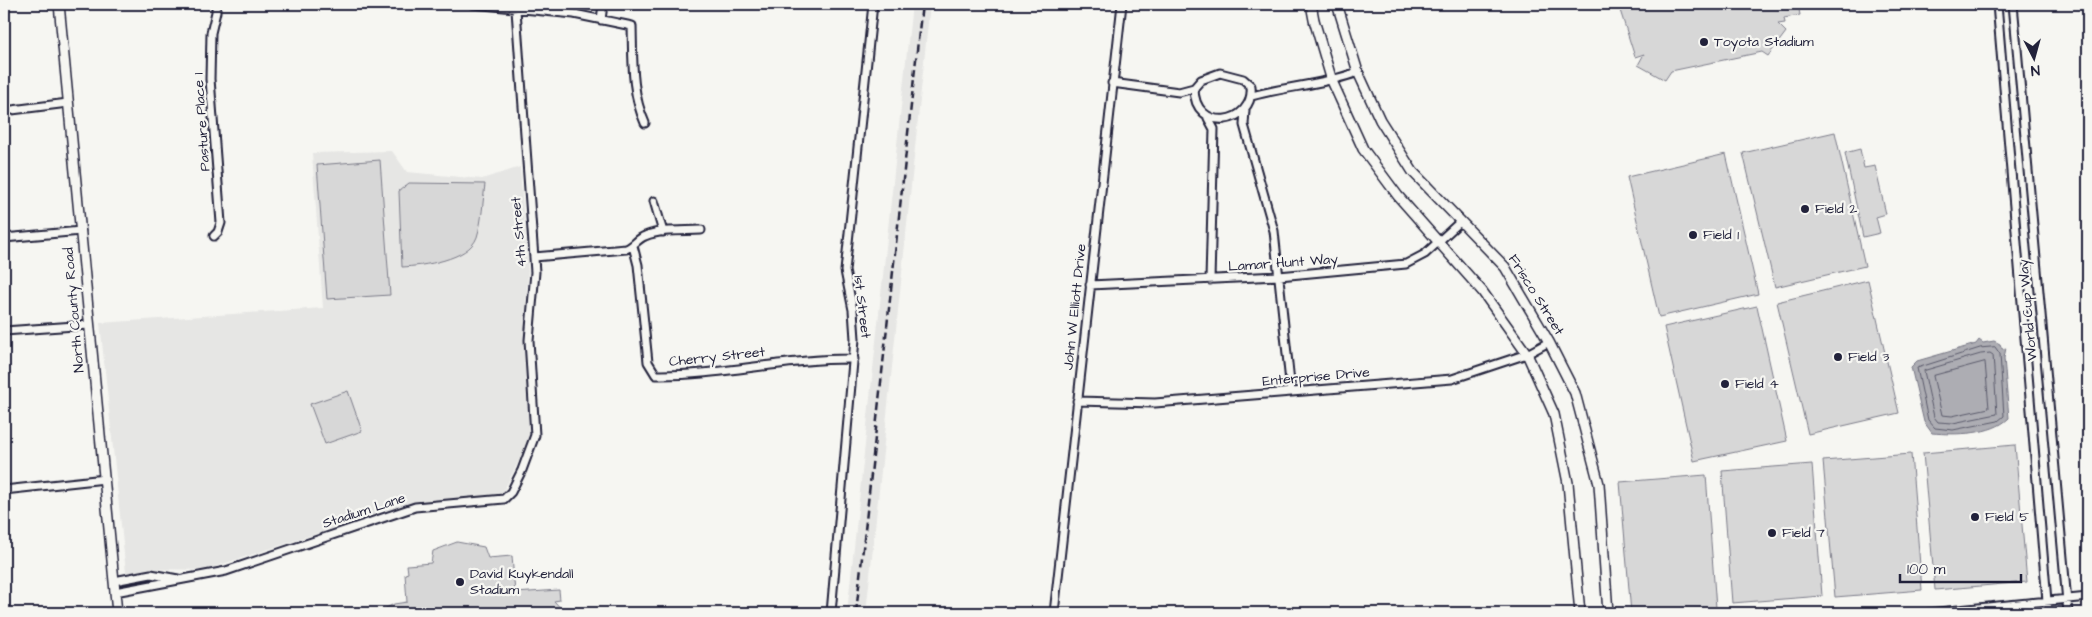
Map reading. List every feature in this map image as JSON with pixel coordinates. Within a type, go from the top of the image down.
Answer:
[{"type":"street","name":"North County Road","points":[[59,4],[117,613]]},
{"type":"street","name":"Pasture Place 1","points":[[214,236],[218,232],[221,223],[210,79],[211,33],[216,4]]},
{"type":"street","points":[[473,4],[516,10],[574,14],[632,26],[634,87],[638,108],[646,123]]},
{"type":"street","points":[[601,20],[603,4]]},
{"type":"street","name":"1st Street","points":[[831,613],[854,359],[853,310],[844,271],[874,4]]},
{"type":"street","name":"John W Elliott Drive","points":[[1054,613],[1122,4]]},
{"type":"street","points":[[1312,4],[1314,20],[1332,81],[1363,149],[1398,196],[1482,291],[1527,354],[1554,414],[1568,483],[1580,613]]},
{"type":"street","name":"Frisco Street","points":[[1337,4],[1358,72],[1380,120],[1413,172],[1505,267],[1549,342],[1575,393],[1599,484],[1608,613]]},
{"type":"street","name":"World Cup Way","points":[[1997,4],[2048,613]]},
{"type":"street","name":"World Cup Way","points":[[2013,4],[2068,613]]},
{"type":"street","name":"4th Street","points":[[516,10],[535,272],[529,340],[535,435],[530,452]]},
{"type":"street","points":[[1252,96],[1272,90],[1332,81],[1358,72]]},
{"type":"street","points":[[1112,83],[1179,92],[1194,88],[1201,80],[1220,73],[1243,79],[1250,86],[1252,96],[1245,110],[1244,125],[1274,231],[1291,392]]},
{"type":"street","points":[[1250,86],[1272,90]]},
{"type":"street","points":[[1194,88],[1194,101],[1199,111],[1208,118],[1214,129],[1210,280]]},
{"type":"street","points":[[1179,92],[1194,101]]},
{"type":"street","points":[[4,111],[68,103]]},
{"type":"street","points":[[1208,118],[1224,119],[1245,110]]},
{"type":"street","points":[[1234,116],[1244,125]]},
{"type":"street","points":[[1214,129],[1224,119]]},
{"type":"street","points":[[654,201],[663,232]]},
{"type":"street","name":"Lamar Hunt Way","points":[[1090,285],[1280,276],[1406,264],[1425,254],[1461,221]]},
{"type":"street","points":[[534,258],[607,252],[633,246],[638,239],[651,233],[700,230]]},
{"type":"street","points":[[4,238],[81,231]]},
{"type":"street","name":"Cherry Street","points":[[633,246],[638,264],[648,362],[656,375],[690,374],[800,360],[854,359]]},
{"type":"street","points":[[4,331],[89,325]]},
{"type":"street","name":"Enterprise Drive","points":[[1078,401],[1155,403],[1452,378],[1527,354],[1549,342]]},
{"type":"street","name":"Stadium Lane","points":[[115,592],[226,571],[415,508],[504,499],[511,492],[530,452]]},
{"type":"street","points":[[4,490],[105,479]]},
{"type":"street","name":"Stadium Lane","points":[[114,581],[151,574],[183,580]]},
{"type":"street","points":[[1928,613],[2088,597]]},
{"type":"shaded area","points":[[912,4],[930,4],[866,613],[847,613]]},
{"type":"shaded area","name":"Toyota Stadium","points":[[1618,4],[1798,4],[1800,15],[1784,18],[1785,23],[1778,24],[1786,32],[1768,56],[1762,52],[1671,71],[1665,80],[1638,65],[1644,54],[1635,57]]},
{"type":"shaded area","name":"Field 2","points":[[1835,132],[1865,266],[1775,287],[1743,153]]},
{"type":"shaded area","points":[[1860,149],[1864,168],[1875,166],[1886,214],[1876,217],[1880,233],[1863,237],[1845,153]]},
{"type":"shaded area","points":[[392,151],[407,172],[482,179],[520,167],[528,271],[524,352],[530,439],[501,496],[410,503],[205,570],[151,569],[126,573],[100,323],[323,308],[312,153]]},
{"type":"shaded area","name":"Field 1","points":[[1726,154],[1758,294],[1659,317],[1627,177]]},
{"type":"shaded area","points":[[380,160],[390,295],[327,299],[317,165]]},
{"type":"shaded area","points":[[409,183],[485,184],[480,224],[477,237],[472,245],[465,251],[444,260],[402,267],[399,191]]},
{"type":"shaded area","name":"Field 3","points":[[1868,280],[1899,413],[1808,434],[1777,302]]},
{"type":"shaded area","name":"Field 4","points":[[1757,306],[1787,441],[1694,461],[1664,327]]},
{"type":"shaded area","points":[[348,391],[362,431],[325,444],[310,404]]},
{"type":"shaded area","name":"Field 5","points":[[2015,445],[2027,582],[1935,590],[1923,453]]},
{"type":"shaded area","points":[[1911,454],[1922,590],[1835,597],[1823,461]]},
{"type":"shaded area","name":"Field 7","points":[[1812,464],[1822,596],[1732,603],[1722,471]]},
{"type":"shaded area","points":[[1706,475],[1716,608],[1631,613],[1620,482]]},
{"type":"shaded area","name":"David Kuykendall Stadium","points":[[457,542],[484,547],[488,558],[512,556],[515,593],[559,590],[560,600],[554,601],[565,613],[376,613],[394,604],[407,602],[405,574],[408,573],[407,565],[431,563],[433,551]]},
{"type":"water","points":[[1979,340],[1983,343],[1994,341],[2000,344],[2002,349],[2006,348],[2004,358],[2009,418],[1993,428],[1973,433],[1932,433],[1924,422],[1911,367],[1917,361],[1976,344]]},
{"type":"railway","points":[[856,613],[922,4]]},
{"type":"place","name":"Toyota Stadium","points":[[1704,42]]},
{"type":"place","name":"Field 2","points":[[1805,209]]},
{"type":"place","name":"Field 1","points":[[1693,235]]},
{"type":"place","name":"Field 3","points":[[1838,357]]},
{"type":"place","name":"Field 4","points":[[1725,384]]},
{"type":"place","name":"Field 5","points":[[1975,517]]},
{"type":"place","name":"Field 7","points":[[1772,533]]},
{"type":"place","name":"David Kuykendall Stadium","points":[[460,582]]}]
